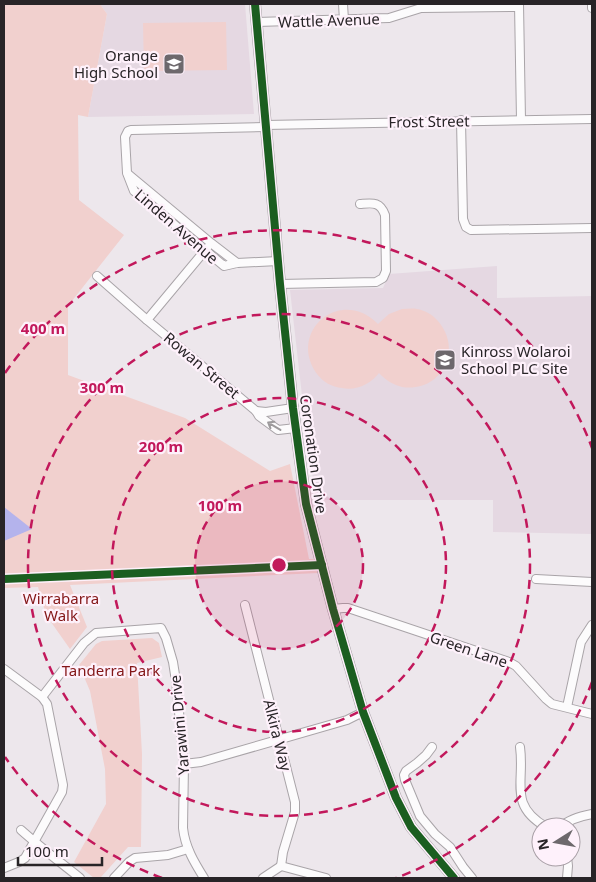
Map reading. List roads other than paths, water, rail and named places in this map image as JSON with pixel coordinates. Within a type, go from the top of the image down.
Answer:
[{"type":"main road","name":"Coronation Drive","points":[[255,4],[280,284],[293,408],[306,504],[333,609],[363,712],[402,812],[422,842],[454,878]]},
{"type":"street","points":[[343,4],[344,20]]},
{"type":"street","name":"Wattle Avenue","points":[[257,22],[389,18],[421,8],[519,5]]},
{"type":"street","points":[[519,5],[521,120]]},
{"type":"street","name":"Frost Street","points":[[128,131],[134,129],[461,120],[592,119]]},
{"type":"street","points":[[461,120],[463,219],[466,227],[471,230],[592,228]]},
{"type":"street","name":"Linden Avenue","points":[[128,131],[125,137],[127,173],[134,191],[224,266],[237,263],[278,261]]},
{"type":"street","name":"Linden Avenue","points":[[127,173],[211,244],[237,263]]},
{"type":"street","points":[[280,284],[376,282],[383,278],[386,271],[385,215],[382,207],[378,205],[373,203],[360,204]]},
{"type":"street","points":[[147,320],[211,244]]},
{"type":"street","name":"Rowan Street","points":[[97,276],[256,411],[259,416],[278,430],[296,428]]},
{"type":"street","points":[[256,411],[266,412],[293,408]]},
{"type":"street","points":[[536,579],[592,582]]},
{"type":"street","name":"Alkira Way","points":[[245,605],[295,805],[295,812],[283,852],[282,866]]},
{"type":"street","name":"Green Lane","points":[[333,609],[348,608],[509,662],[516,666],[552,704],[592,714]]},
{"type":"street","points":[[567,707],[581,642],[592,625]]},
{"type":"street","name":"Yarawini Drive","points":[[42,697],[84,644],[96,633],[161,628],[166,638],[174,671],[184,764],[183,828],[193,861],[204,878]]},
{"type":"street","points":[[4,669],[42,697],[49,708],[63,785],[62,792],[27,855],[23,860],[4,868]]},
{"type":"street","points":[[184,764],[201,762],[347,720],[363,712]]},
{"type":"street","points":[[432,746],[422,759],[406,771],[404,775],[405,780],[420,816],[450,847],[472,878]]},
{"type":"street","points":[[520,747],[522,761],[520,792],[524,808],[531,817]]},
{"type":"street","points":[[579,817],[592,814]]},
{"type":"street","points":[[21,830],[80,878]]},
{"type":"street","points":[[114,878],[135,858],[168,855],[188,849]]},
{"type":"street","points":[[263,878],[282,866],[326,878]]},
{"type":"water","points":[[4,507],[32,529],[4,541]]},
{"type":"place","name":"Orange High School","points":[[174,64]]},
{"type":"place","name":"Kinross Wolaroi School PLC Site","points":[[445,360]]},
{"type":"park label","name":"Wirrabarra Walk","points":[[61,606]]},
{"type":"park label","name":"Tanderra Park","points":[[111,670]]}]
